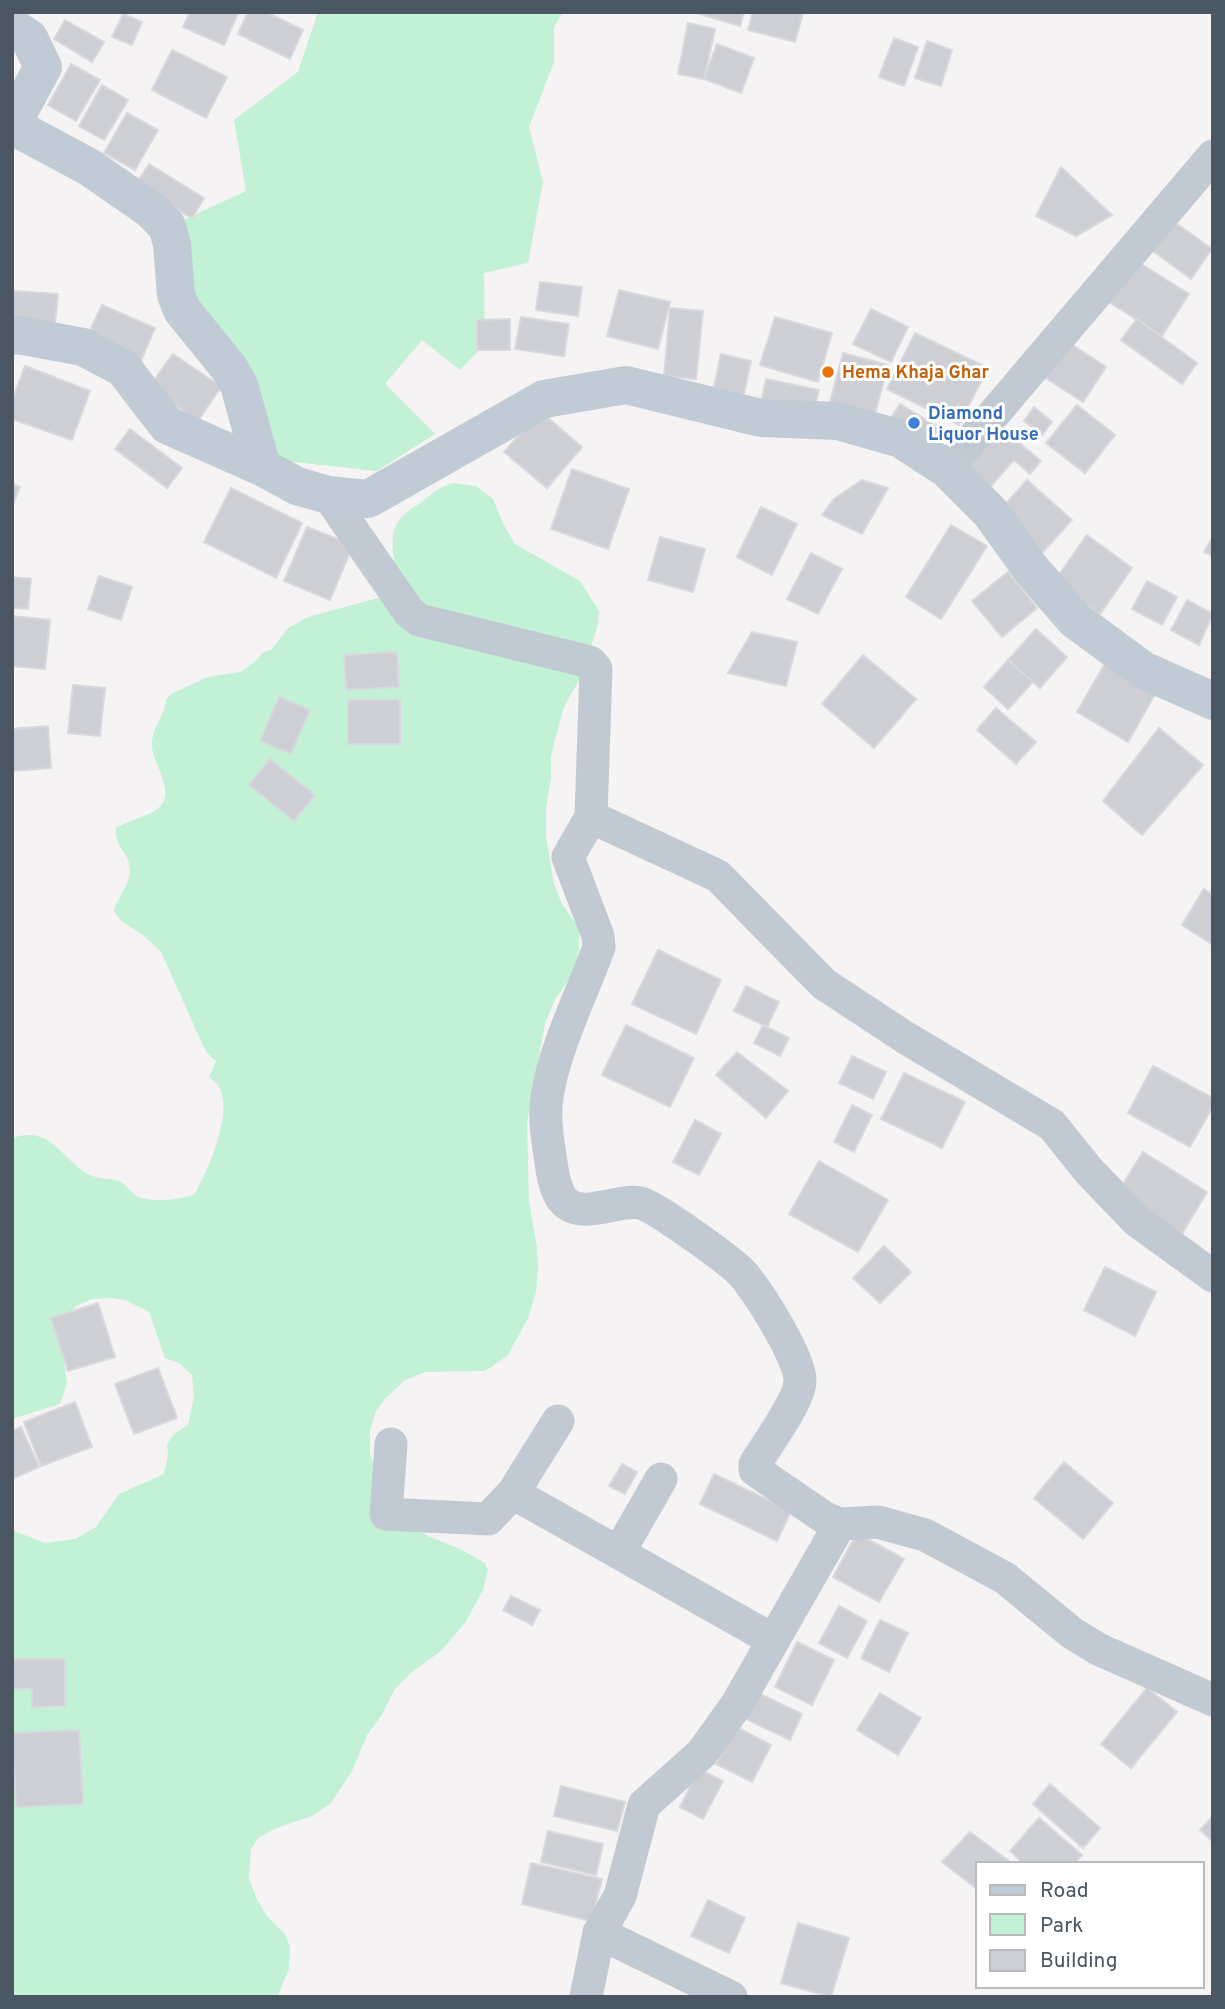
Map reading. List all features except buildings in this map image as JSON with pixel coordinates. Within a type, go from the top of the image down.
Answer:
[{"type":"street","points":[[12,27],[29,38],[43,67],[16,117],[20,130],[89,167],[152,210],[167,226],[172,244],[176,295],[182,310],[229,368],[239,385],[262,467]]},
{"type":"street","points":[[947,469],[1213,156]]},
{"type":"street","points":[[12,336],[83,346],[123,368],[167,425],[262,467],[297,486],[328,495],[368,499],[544,399],[626,385],[761,418],[838,421],[901,439],[947,469],[990,512],[1031,569],[1075,620],[1143,670],[1213,701]]},
{"type":"street","points":[[328,495],[409,612],[419,620],[590,662],[596,669],[591,817],[568,857],[598,936],[599,947],[556,1059],[547,1098],[546,1128],[553,1181],[562,1198],[576,1208],[596,1209],[639,1202],[656,1209],[740,1272],[771,1314],[798,1367],[800,1381],[797,1395],[755,1464],[755,1470],[825,1518],[840,1524],[877,1522],[925,1535],[1005,1578],[1072,1633],[1098,1649],[1213,1700]]},
{"type":"street","points":[[591,817],[718,876],[824,984],[906,1038],[1052,1125],[1089,1171],[1137,1221],[1213,1276]]},
{"type":"street","points":[[391,1444],[386,1514],[488,1519],[513,1493],[558,1421]]},
{"type":"street","points":[[619,1552],[661,1479]]},
{"type":"street","points":[[513,1493],[773,1640]]},
{"type":"street","points":[[586,1997],[599,1933],[620,1896],[644,1805],[702,1754],[737,1704],[840,1524]]},
{"type":"street","points":[[599,1933],[731,1997]]},
{"type":"green space","points":[[318,12],[563,12],[554,27],[554,62],[529,127],[543,182],[528,263],[484,273],[485,344],[460,370],[422,340],[385,384],[435,434],[377,471],[275,460],[178,302],[164,229],[246,191],[234,120],[298,72]]},
{"type":"green space","points":[[453,483],[476,486],[493,499],[515,544],[580,581],[599,611],[598,624],[582,675],[564,707],[558,728],[551,756],[551,778],[546,808],[546,837],[554,884],[562,904],[579,928],[579,948],[574,972],[556,998],[545,1023],[527,1123],[529,1201],[537,1248],[536,1292],[528,1318],[508,1355],[484,1371],[425,1372],[405,1380],[376,1411],[370,1431],[370,1453],[374,1467],[411,1524],[428,1536],[485,1563],[488,1570],[483,1590],[465,1623],[441,1651],[412,1672],[395,1689],[367,1735],[352,1771],[331,1803],[312,1816],[259,1837],[251,1849],[249,1878],[256,1897],[266,1915],[285,1934],[290,1947],[289,1969],[277,1997],[12,1997],[12,1530],[45,1543],[75,1539],[96,1527],[119,1494],[164,1474],[167,1444],[173,1435],[188,1425],[194,1396],[192,1375],[179,1363],[165,1358],[149,1312],[125,1300],[92,1299],[75,1307],[69,1316],[63,1353],[67,1384],[60,1404],[12,1419],[12,1138],[26,1135],[47,1140],[80,1169],[98,1178],[121,1182],[142,1198],[166,1200],[195,1194],[212,1157],[221,1128],[223,1101],[219,1087],[209,1077],[216,1061],[206,1052],[161,952],[142,934],[122,922],[114,911],[130,875],[129,863],[117,840],[116,828],[151,813],[163,803],[165,787],[152,744],[166,699],[171,694],[208,677],[241,672],[262,653],[271,650],[288,628],[308,617],[400,592],[392,543],[396,525],[410,510],[437,490]]},
{"type":"place","name":"Hema Khaja Ghar","points":[[828,372]]},
{"type":"place","name":"Diamond Liquor House","points":[[914,423]]}]
